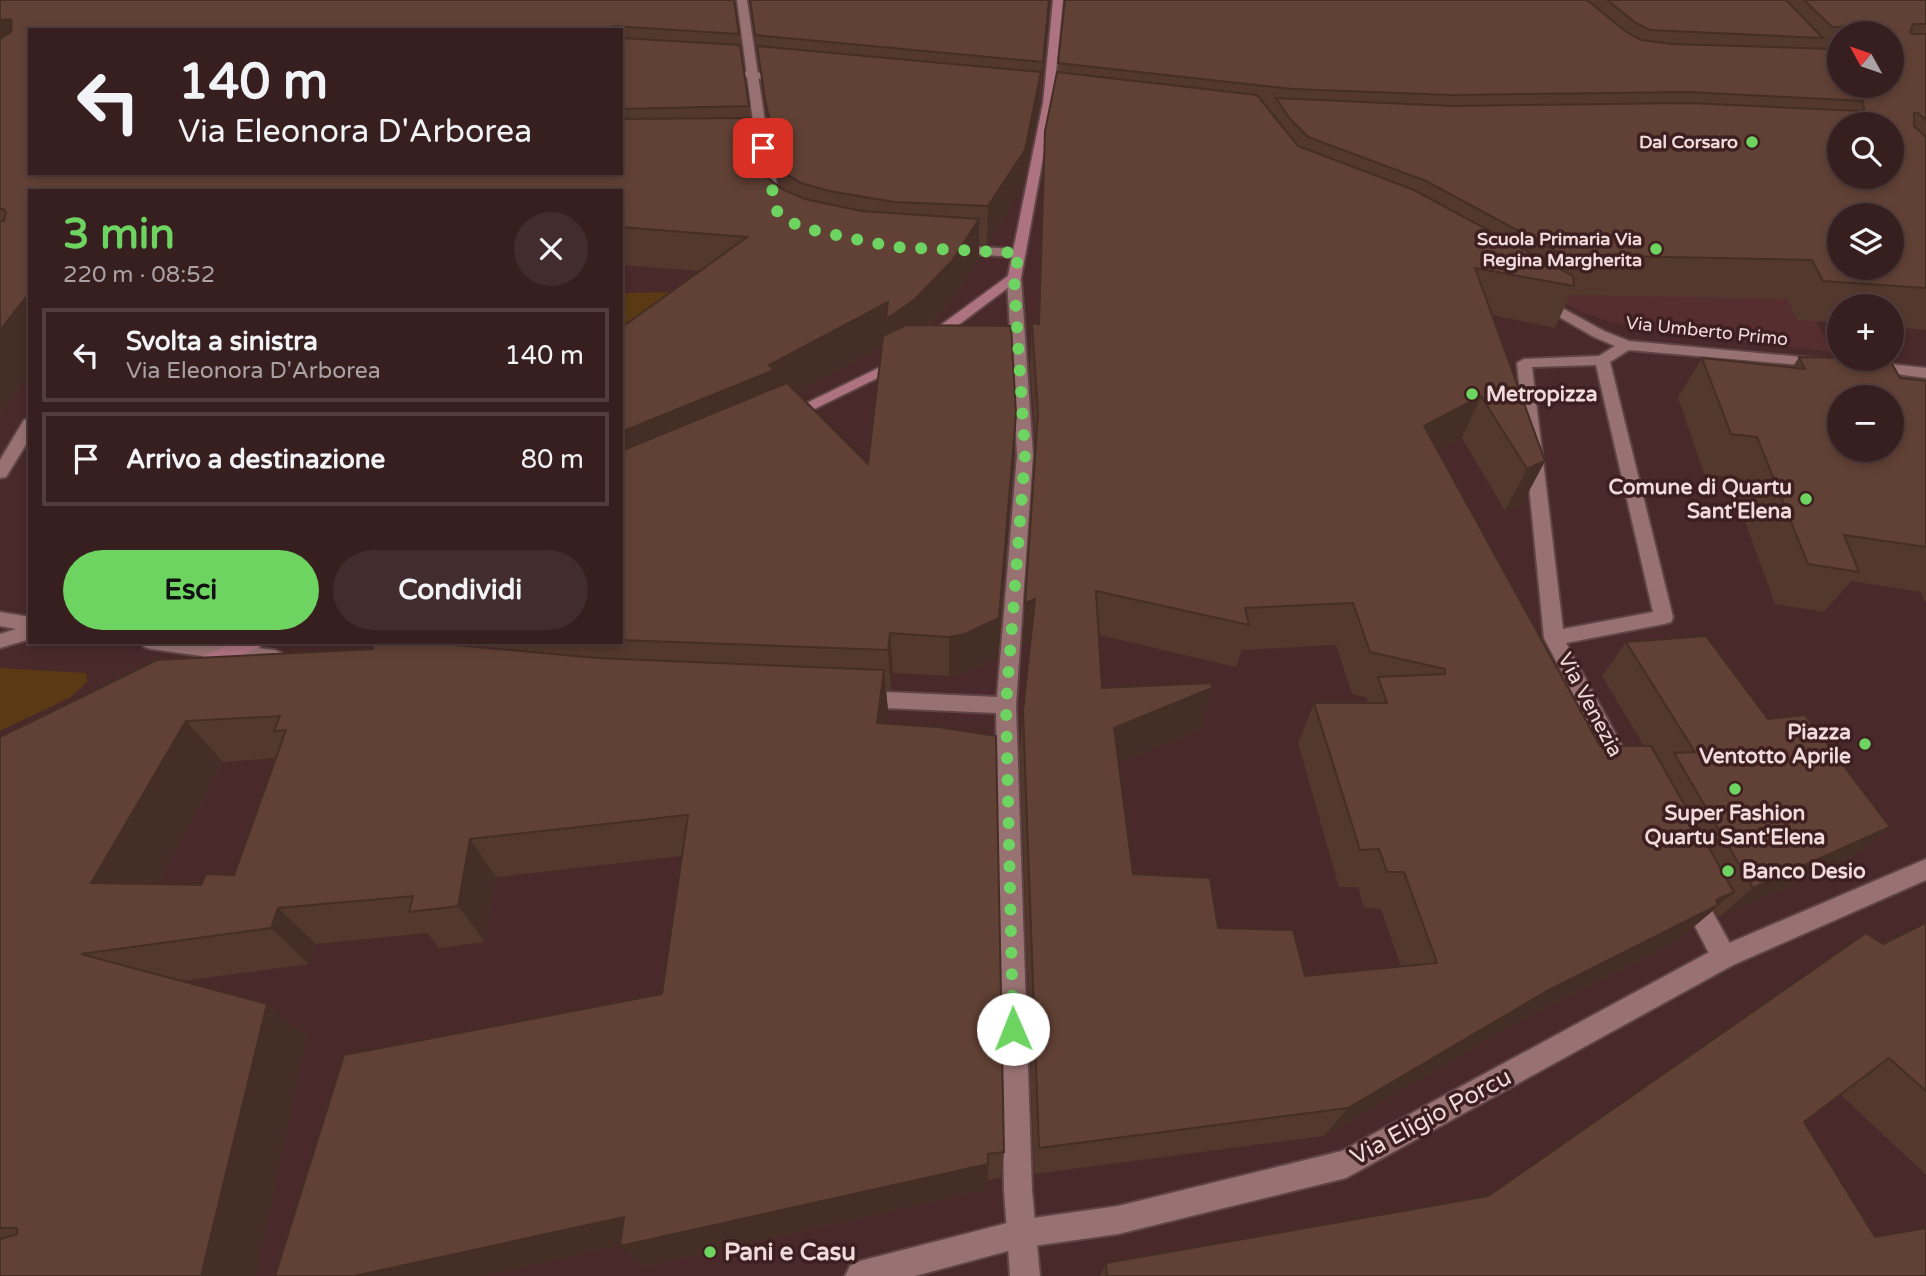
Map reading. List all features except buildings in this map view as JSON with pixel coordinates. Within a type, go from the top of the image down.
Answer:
[{"type":"main road","points":[[773,424],[916,350],[1014,278],[1048,103],[1058,0]]},
{"type":"main road","points":[[176,678],[248,644]]},
{"type":"street","points":[[742,0],[759,148],[777,211]]},
{"type":"street","points":[[712,72],[794,78]]},
{"type":"street","points":[[947,249],[1019,253]]},
{"type":"street","points":[[1014,278],[1025,455],[1006,705],[1019,1234],[1025,1276]]},
{"type":"street","name":"Via Umberto Primo","points":[[1533,295],[1599,334],[1626,345],[1926,373]]},
{"type":"street","name":"Via Venezia","points":[[1626,345],[1602,360],[1524,363],[1554,638],[1632,785]]},
{"type":"street","name":"Via Venezia","points":[[1554,638],[1664,617],[1602,360]]},
{"type":"street","points":[[0,473],[28,427]]},
{"type":"street","points":[[0,619],[28,624]]},
{"type":"street","points":[[0,640],[28,633]]},
{"type":"street","points":[[164,644],[226,654],[295,660]]},
{"type":"street","points":[[848,698],[1006,705]]},
{"type":"street","name":"Via Eligio Porcu","points":[[860,1276],[1019,1234],[1118,1220],[1346,1164],[1724,957],[1926,869]]},
{"type":"street","points":[[1685,883],[1724,957]]},
{"type":"shaded area","name":"Scuola Primaria Via Regina Margherita","points":[[1642,145],[1816,322],[1827,341],[1827,351],[1658,331],[1608,321],[1580,311],[1486,260]]},
{"type":"shaded area","points":[[669,292],[681,293],[623,330],[623,293]]},
{"type":"shaded area","points":[[0,668],[86,673],[87,682],[71,697],[0,731]]},
{"type":"place","name":"Dal Corsaro","points":[[1752,142]]},
{"type":"place","name":"Scuola Primaria Via Regina Margherita","points":[[1656,249]]},
{"type":"place","name":"Metropizza","points":[[1472,394]]},
{"type":"place","name":"Comune di Quartu Sant'Elena","points":[[1806,499]]},
{"type":"place","name":"Piazza Ventotto Aprile","points":[[1865,744]]},
{"type":"place","name":"Super Fashion Quartu Sant'Elena","points":[[1735,789]]},
{"type":"place","name":"Banco Desio","points":[[1728,871]]},
{"type":"place","name":"Pani e Casu","points":[[710,1252]]},
{"type":"route","points":[[763,148],[777,211],[799,227],[831,236],[896,247],[1019,253],[1014,278],[1025,455],[1006,705],[1013,1029]]}]
